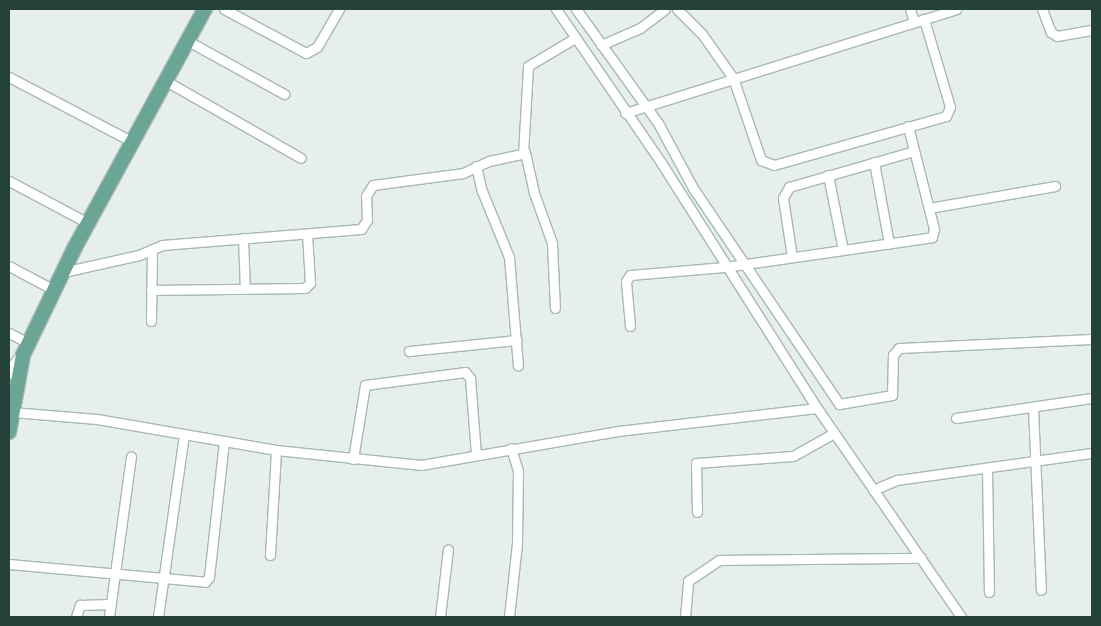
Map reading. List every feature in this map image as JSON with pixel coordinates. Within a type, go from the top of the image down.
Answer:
[{"type":"main road","points":[[9,432],[26,349],[88,223],[205,9]]},
{"type":"street","points":[[224,9],[306,53],[318,47],[339,9]]},
{"type":"street","points":[[556,9],[575,38],[635,108],[694,188],[817,408],[834,433],[879,486],[921,558],[961,617]]},
{"type":"street","points":[[576,9],[601,45],[635,108],[662,164],[840,404],[892,394],[893,355],[899,348],[1092,339]]},
{"type":"street","points":[[601,45],[640,28],[665,9]]},
{"type":"street","points":[[677,9],[702,34],[733,78],[761,160],[769,165],[943,118],[950,107],[924,19]]},
{"type":"street","points":[[910,9],[914,22]]},
{"type":"street","points":[[635,108],[924,19],[934,12],[956,9]]},
{"type":"street","points":[[1042,9],[1051,32],[1057,36],[1092,30]]},
{"type":"street","points":[[555,308],[552,243],[534,193],[525,152],[528,66],[575,38]]},
{"type":"street","points":[[188,40],[284,94]]},
{"type":"street","points":[[9,78],[133,142]]},
{"type":"street","points":[[166,81],[301,158]]},
{"type":"street","points":[[630,326],[626,281],[630,275],[736,265],[932,237],[934,229],[908,126]]},
{"type":"street","points":[[792,257],[785,191],[794,184],[914,151]]},
{"type":"street","points":[[63,272],[152,249],[243,238],[361,229],[367,220],[366,196],[381,182],[457,174],[476,166],[525,152]]},
{"type":"street","points":[[874,162],[889,244]]},
{"type":"street","points":[[476,166],[482,191],[510,257],[518,366]]},
{"type":"street","points":[[828,175],[843,250]]},
{"type":"street","points":[[9,181],[88,223]]},
{"type":"street","points":[[929,208],[1055,186]]},
{"type":"street","points":[[151,290],[308,287],[307,234]]},
{"type":"street","points":[[243,238],[245,289]]},
{"type":"street","points":[[151,321],[152,249]]},
{"type":"street","points":[[9,266],[54,290]]},
{"type":"street","points":[[9,333],[26,349],[9,373]]},
{"type":"street","points":[[409,351],[516,340]]},
{"type":"street","points":[[353,459],[365,385],[465,372],[470,378],[476,455]]},
{"type":"street","points":[[956,418],[1092,398]]},
{"type":"street","points":[[12,412],[97,419],[276,450],[421,465],[618,431],[817,408]]},
{"type":"street","points":[[1033,408],[1038,461],[1040,590]]},
{"type":"street","points":[[697,512],[696,463],[793,456],[834,433]]},
{"type":"street","points":[[158,617],[184,435]]},
{"type":"street","points":[[9,564],[114,571],[203,582],[209,577],[224,441]]},
{"type":"street","points":[[508,617],[517,542],[518,471],[511,448]]},
{"type":"street","points":[[270,555],[276,450]]},
{"type":"street","points":[[879,486],[1092,453]]},
{"type":"street","points":[[109,617],[114,571],[132,458]]},
{"type":"street","points":[[987,468],[989,592]]},
{"type":"street","points":[[440,617],[448,549]]},
{"type":"street","points":[[685,617],[689,580],[718,560],[921,558]]},
{"type":"street","points":[[76,617],[80,605],[110,604]]}]
